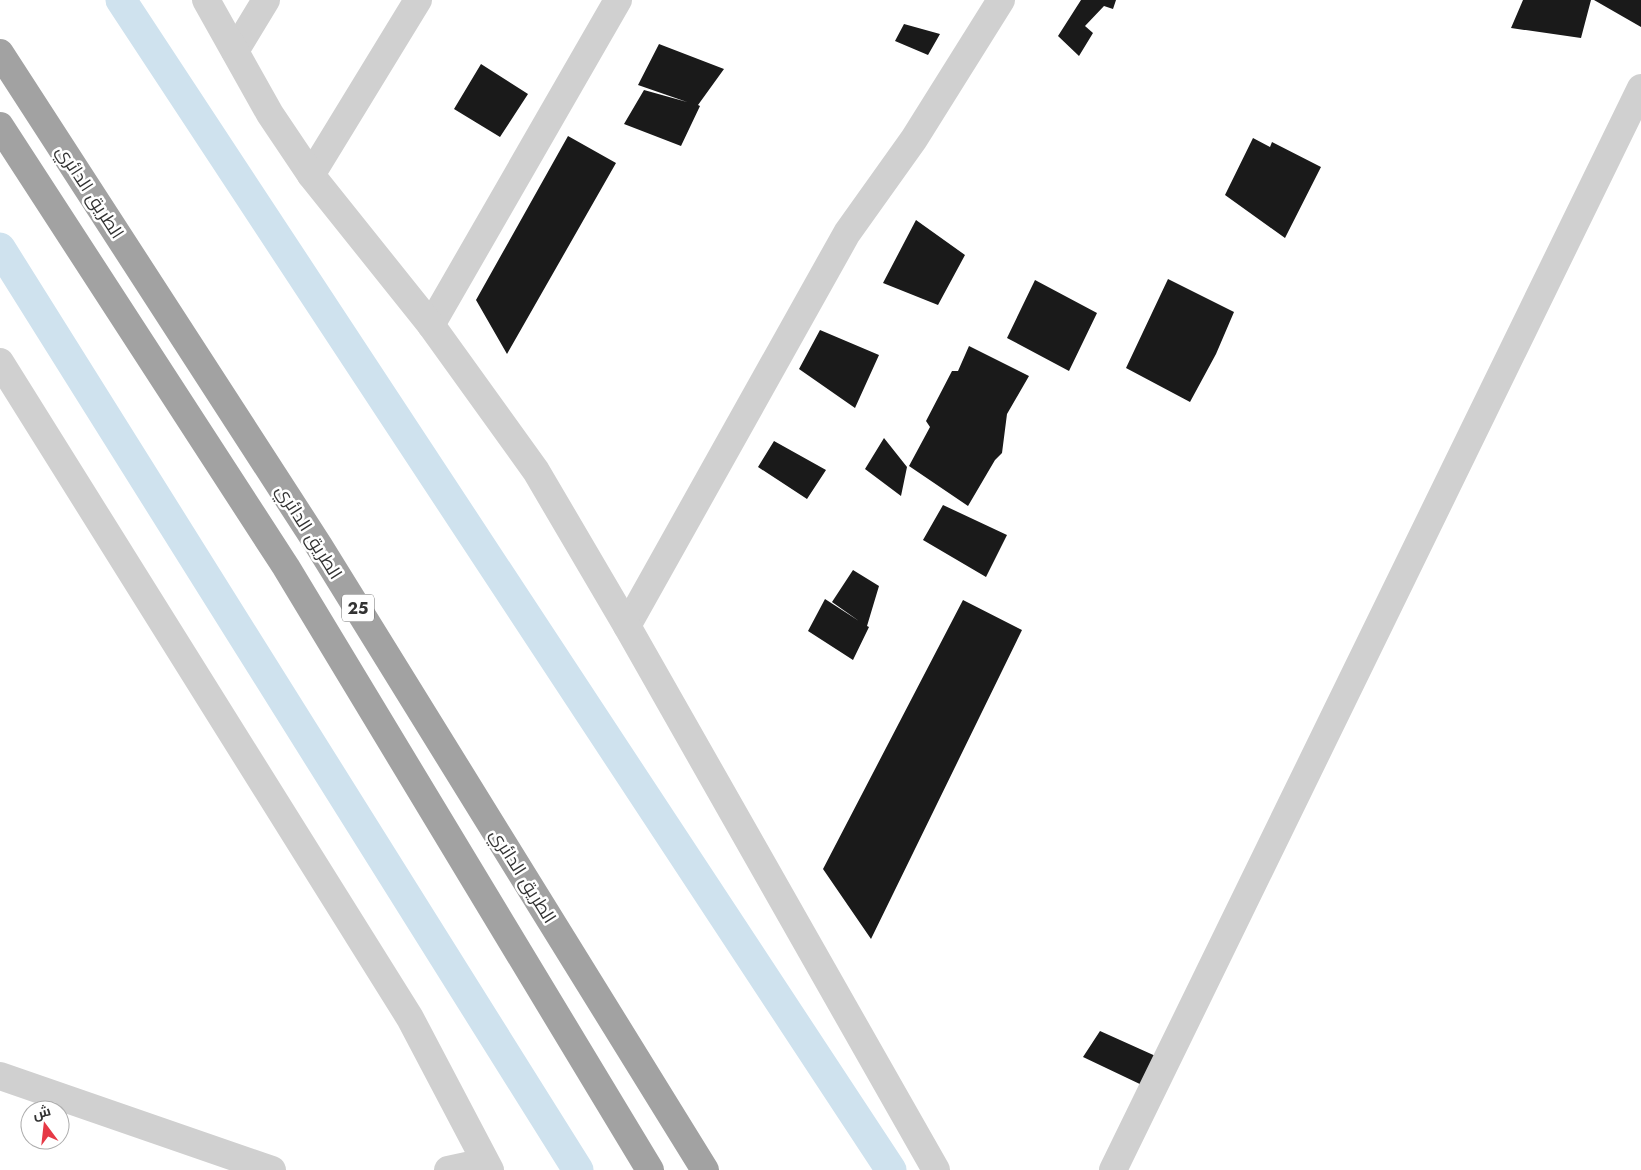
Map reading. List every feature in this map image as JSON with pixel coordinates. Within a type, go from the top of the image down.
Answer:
[{"type":"highway","name":"الطريق الدائري","points":[[0,53],[319,546],[705,1170]]},
{"type":"highway","name":"25","points":[[0,126],[286,567],[650,1170]]},
{"type":"street","points":[[206,0],[270,114],[311,175],[431,325],[536,471],[627,626],[936,1170]]},
{"type":"street","points":[[235,50],[266,0]]},
{"type":"street","points":[[311,175],[418,0]]},
{"type":"street","points":[[431,325],[618,0]]},
{"type":"street","points":[[627,626],[847,233],[914,138],[1001,0]]},
{"type":"street","points":[[1113,1170],[1641,88]]},
{"type":"street","points":[[0,362],[410,1018],[487,1166],[448,1170]]},
{"type":"street","points":[[0,1076],[272,1170]]},
{"type":"building","points":[[1081,0],[1116,0],[1113,9],[1104,6],[1085,26],[1093,33],[1079,56],[1058,36]]},
{"type":"building","points":[[1523,0],[1591,0],[1581,38],[1511,28]]},
{"type":"building","points":[[1594,0],[1641,0],[1641,27]]},
{"type":"building","points":[[904,24],[940,34],[928,55],[895,41]]},
{"type":"building","points":[[659,44],[724,69],[698,105],[700,106],[681,146],[624,124],[644,90],[687,102],[638,85]]},
{"type":"building","points":[[481,64],[528,94],[500,137],[454,109]]},
{"type":"building","points":[[568,136],[616,163],[507,354],[476,300]]},
{"type":"building","points":[[1253,138],[1270,147],[1272,142],[1321,167],[1285,238],[1225,195]]},
{"type":"building","points":[[916,220],[965,255],[938,305],[883,283]]},
{"type":"building","points":[[1168,279],[1234,312],[1216,354],[1190,402],[1126,368]]},
{"type":"building","points":[[1035,280],[1097,313],[1069,371],[1007,338]]},
{"type":"building","points":[[820,330],[879,355],[855,408],[799,369]]},
{"type":"building","points":[[969,346],[1029,376],[1007,414],[1002,453],[995,460],[968,506],[909,466],[930,427],[926,421],[952,371],[958,371]]},
{"type":"building","points":[[884,438],[907,467],[901,496],[865,469]]},
{"type":"building","points":[[774,441],[826,470],[807,499],[758,467]]},
{"type":"building","points":[[943,505],[1007,535],[986,577],[923,540]]},
{"type":"building","points":[[853,570],[879,586],[867,626],[869,627],[853,660],[808,631],[825,599],[859,621],[832,602]]},
{"type":"building","points":[[963,600],[1022,630],[871,939],[823,869]]},
{"type":"building","points":[[1100,1031],[1160,1058],[1144,1086],[1083,1057]]},
{"type":"waterway","points":[[121,0],[891,1170]]},
{"type":"waterway","points":[[0,248],[578,1170]]}]
